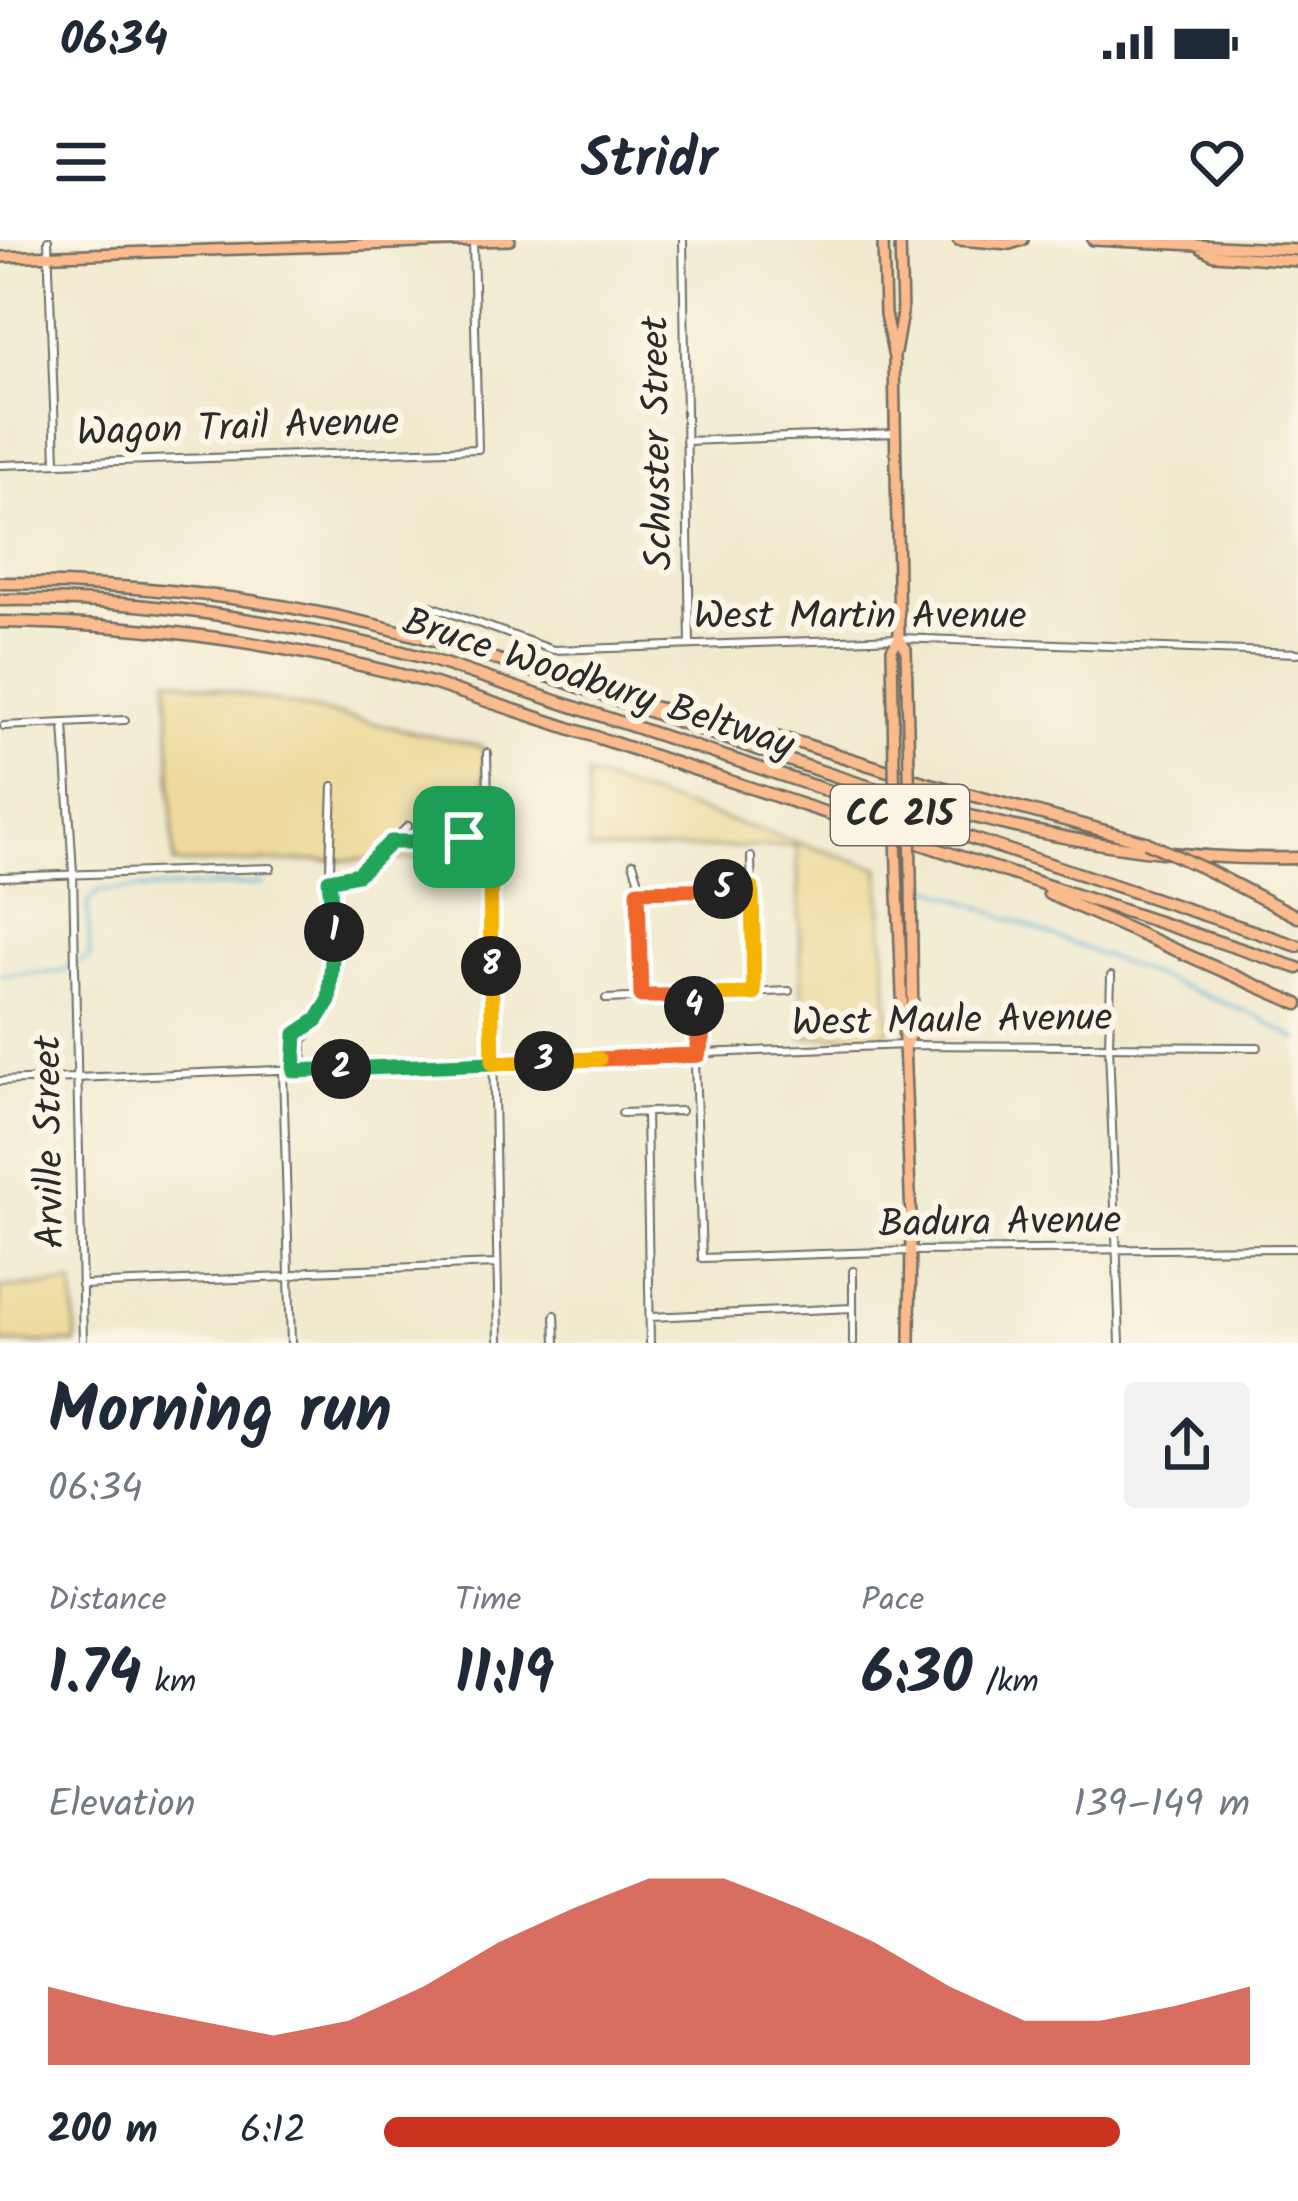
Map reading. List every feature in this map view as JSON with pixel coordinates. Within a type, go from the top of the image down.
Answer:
[{"type":"highway","name":"CC 215","points":[[0,584],[128,586],[278,605],[419,636],[977,820],[1128,850],[1204,856],[1298,855]]},
{"type":"highway","name":"Bruce Woodbury Beltway","points":[[0,600],[105,603],[230,616],[426,658],[1298,946]]},
{"type":"highway","name":"Bruce Woodbury Beltway","points":[[0,622],[133,627],[328,655],[432,683],[1298,968]]},
{"type":"highway","points":[[587,692],[800,743],[923,782],[1146,842],[1298,917]]},
{"type":"highway","points":[[1006,874],[1298,1004]]},
{"type":"main road","points":[[0,256],[258,244],[510,240]]},
{"type":"main road","points":[[883,240],[884,314],[894,358]]},
{"type":"main road","points":[[900,240],[902,314],[894,358],[895,433],[899,638],[906,649],[913,1027],[906,1045]]},
{"type":"main road","points":[[958,240],[1010,244],[1023,240]]},
{"type":"main road","points":[[1093,240],[1298,261]]},
{"type":"main road","points":[[1201,248],[1214,243],[1293,246]]},
{"type":"main road","points":[[899,638],[892,649],[901,1028],[906,1045],[910,1343]]},
{"type":"street","points":[[48,240],[56,462]]},
{"type":"street","name":"Schuster Street","points":[[683,240],[690,645]]},
{"type":"street","name":"Wagon Trail Avenue","points":[[0,465],[478,449],[472,241]]},
{"type":"street","points":[[686,441],[895,433]]},
{"type":"street","name":"West Martin Avenue","points":[[431,606],[553,650],[899,638],[1298,653]]},
{"type":"street","points":[[4,726],[125,720]]},
{"type":"street","name":"Arville Street","points":[[64,724],[73,873],[83,1343]]},
{"type":"street","points":[[487,753],[499,1343]]},
{"type":"street","points":[[298,1071],[302,1041],[330,997],[325,926],[333,786]]},
{"type":"street","points":[[427,794],[427,801],[444,811],[463,812],[475,842]]},
{"type":"street","points":[[329,880],[358,874],[408,826]]},
{"type":"street","points":[[391,842],[464,837],[490,856]]},
{"type":"street","points":[[751,857],[754,994]]},
{"type":"street","points":[[633,863],[641,996]]},
{"type":"street","points":[[0,877],[272,868]]},
{"type":"street","points":[[638,891],[752,888]]},
{"type":"street","points":[[1112,976],[1109,1045],[1120,1343]]},
{"type":"street","points":[[606,998],[789,992]]},
{"type":"street","points":[[697,995],[693,1014],[698,1055]]},
{"type":"street","name":"West Maule Avenue","points":[[0,1081],[906,1045],[1258,1047]]},
{"type":"street","name":"Badura Avenue","points":[[698,1055],[702,1258],[1298,1248]]},
{"type":"street","points":[[283,1072],[291,1343]]},
{"type":"street","points":[[622,1113],[681,1111]]},
{"type":"street","points":[[646,1112],[650,1343]]},
{"type":"street","points":[[81,1285],[497,1264]]},
{"type":"street","points":[[853,1343],[854,1271]]},
{"type":"street","points":[[650,1317],[854,1308]]},
{"type":"street","points":[[555,1316],[556,1343]]},
{"type":"sand","points":[[168,678],[483,747],[486,857],[174,864]]},
{"type":"sand","points":[[587,776],[879,868],[890,1028],[883,1035],[803,1037],[797,846],[589,851]]},
{"type":"sand","points":[[74,1284],[76,1343],[0,1343],[0,1288]]},
{"type":"waterway","points":[[0,975],[59,972],[90,957],[88,904],[98,891],[263,884]]},
{"type":"waterway","points":[[931,888],[1257,1016],[1298,1040]]},
{"type":"route","points":[[464,837],[391,842],[358,874],[329,880],[329,914],[334,926],[331,993],[317,1020],[296,1034],[294,1071],[698,1055],[693,1014],[697,995],[754,994],[752,888],[638,891],[641,996],[697,995],[703,1039],[698,1055],[493,1063],[490,856],[464,837]]}]
